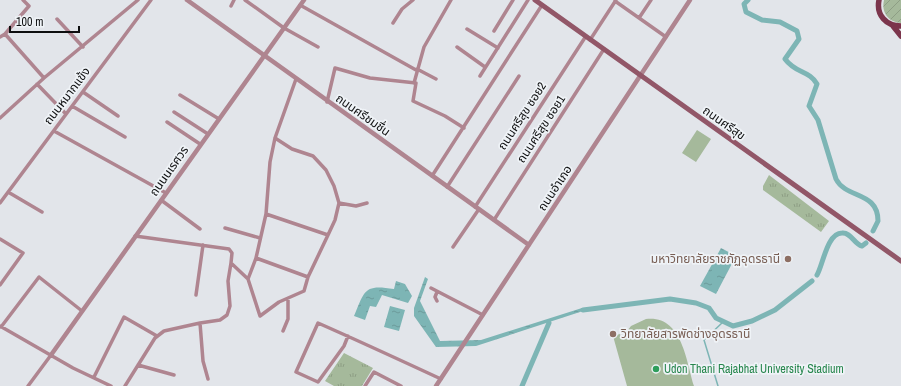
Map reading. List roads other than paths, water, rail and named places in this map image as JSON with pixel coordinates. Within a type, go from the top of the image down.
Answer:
[{"type":"main road","name":"ถนนศรีสุข","points":[[535,0],[901,261]]},
{"type":"main road","points":[[879,0],[878,6],[880,15],[886,22],[893,26],[901,36]]},
{"type":"main road","points":[[893,26],[901,26]]},
{"type":"street","points":[[23,0],[29,6],[2,34],[44,78]]},
{"type":"street","points":[[0,118],[44,78],[138,0]]},
{"type":"street","name":"ถนนหมากแข้ง","points":[[0,203],[151,0]]},
{"type":"street","name":"ถนนศรีชมชื่น","points":[[187,0],[327,102],[529,245]]},
{"type":"street","points":[[230,6],[234,0]]},
{"type":"street","points":[[245,0],[284,28],[318,47]]},
{"type":"street","name":"ถนนนเรศวร","points":[[51,354],[304,0]]},
{"type":"street","points":[[392,23],[402,9],[413,0]]},
{"type":"street","points":[[451,0],[424,47],[414,83],[416,83],[413,101],[445,116],[464,128]]},
{"type":"street","points":[[494,31],[513,0]]},
{"type":"street","points":[[480,76],[528,0]]},
{"type":"street","points":[[639,18],[651,0]]},
{"type":"street","name":"ถนนอำเภอ","points":[[436,386],[690,0]]},
{"type":"street","points":[[616,1],[666,37]]},
{"type":"street","name":"ถนนศรีสุข ซอย2","points":[[453,247],[588,38],[616,1]]},
{"type":"street","points":[[300,5],[436,78]]},
{"type":"street","points":[[432,176],[542,5]]},
{"type":"street","points":[[57,19],[83,47]]},
{"type":"street","points":[[467,29],[498,48]]},
{"type":"street","points":[[457,47],[485,67]]},
{"type":"street","name":"ถนนศรีสุข ซอย1","points":[[494,220],[604,49]]},
{"type":"street","points":[[327,102],[335,68],[370,78],[414,83]]},
{"type":"street","points":[[447,187],[519,76]]},
{"type":"street","points":[[248,278],[256,258],[266,214],[270,162],[275,138],[296,79]]},
{"type":"street","points":[[37,84],[66,114]]},
{"type":"street","points":[[83,92],[118,116]]},
{"type":"street","points":[[180,95],[219,119]]},
{"type":"street","points":[[72,106],[125,137]]},
{"type":"street","points":[[174,112],[208,134]]},
{"type":"street","points":[[168,122],[200,144]]},
{"type":"street","points":[[54,130],[166,193]]},
{"type":"street","points":[[231,263],[248,278],[260,316],[280,302],[304,291],[308,277],[335,220],[338,203],[334,186],[326,170],[313,156],[292,149],[275,138]]},
{"type":"street","points":[[8,192],[42,212]]},
{"type":"street","points":[[161,200],[200,229]]},
{"type":"street","points":[[338,203],[356,206],[367,203]]},
{"type":"street","points":[[266,214],[328,235]]},
{"type":"street","points":[[225,228],[260,238]]},
{"type":"street","points":[[125,386],[157,336],[169,329],[220,320],[227,315],[230,306],[228,281],[232,253],[229,248],[135,236]]},
{"type":"street","points":[[0,239],[23,253],[0,285]]},
{"type":"street","points":[[196,295],[203,245]]},
{"type":"street","points":[[256,258],[308,277]]},
{"type":"street","points":[[82,311],[39,277],[1,326],[73,368],[111,386]]},
{"type":"street","points":[[431,288],[483,315]]},
{"type":"street","points":[[437,292],[434,297],[437,301]]},
{"type":"street","points":[[283,331],[288,319],[288,298]]},
{"type":"street","points":[[94,377],[124,317],[157,336]]},
{"type":"street","points":[[200,323],[203,361],[208,379]]},
{"type":"street","points":[[348,336],[344,346],[318,382],[296,372],[318,323],[348,336],[441,379]]},
{"type":"street","points":[[28,386],[51,354]]},
{"type":"street","points":[[138,365],[174,375]]},
{"type":"street","points":[[365,386],[374,372],[401,386]]},
{"type":"water","points":[[721,248],[736,256],[716,294],[700,286]]},
{"type":"water","points":[[425,277],[428,279],[420,301],[440,341],[481,340],[582,308],[583,311],[476,346],[436,347],[414,316],[414,308]]},
{"type":"water","points":[[396,281],[405,284],[412,296],[408,303],[382,295],[376,307],[370,306],[365,320],[354,316],[367,291],[371,288],[377,287],[394,289]]},
{"type":"water","points":[[390,306],[405,310],[399,331],[384,327]]},
{"type":"waterway","points":[[748,0],[744,4],[746,12],[762,20],[780,22],[797,31],[799,39],[785,59],[789,64],[810,76],[817,84],[809,106],[818,120],[836,179],[847,190],[861,196],[873,205],[877,211],[878,221],[873,231]]},
{"type":"waterway","points":[[817,275],[826,250],[837,234],[848,234],[862,246],[866,243]]},
{"type":"waterway","points":[[583,310],[670,299],[696,303],[709,308],[716,318],[733,326],[752,321],[775,310],[812,281]]},
{"type":"waterway","points":[[718,386],[704,340],[723,322]]},
{"type":"waterway","points":[[522,386],[549,323]]},
{"type":"place","name":"มหาวิทยาลัยราชภัฏอุดรธานี","points":[[788,259]]},
{"type":"place","name":"วิทยาลัยสารพัดช่างอุดรธานี","points":[[613,334]]},
{"type":"place","name":"Udon Thani Rajabhat University Stadium","points":[[656,369]]}]
